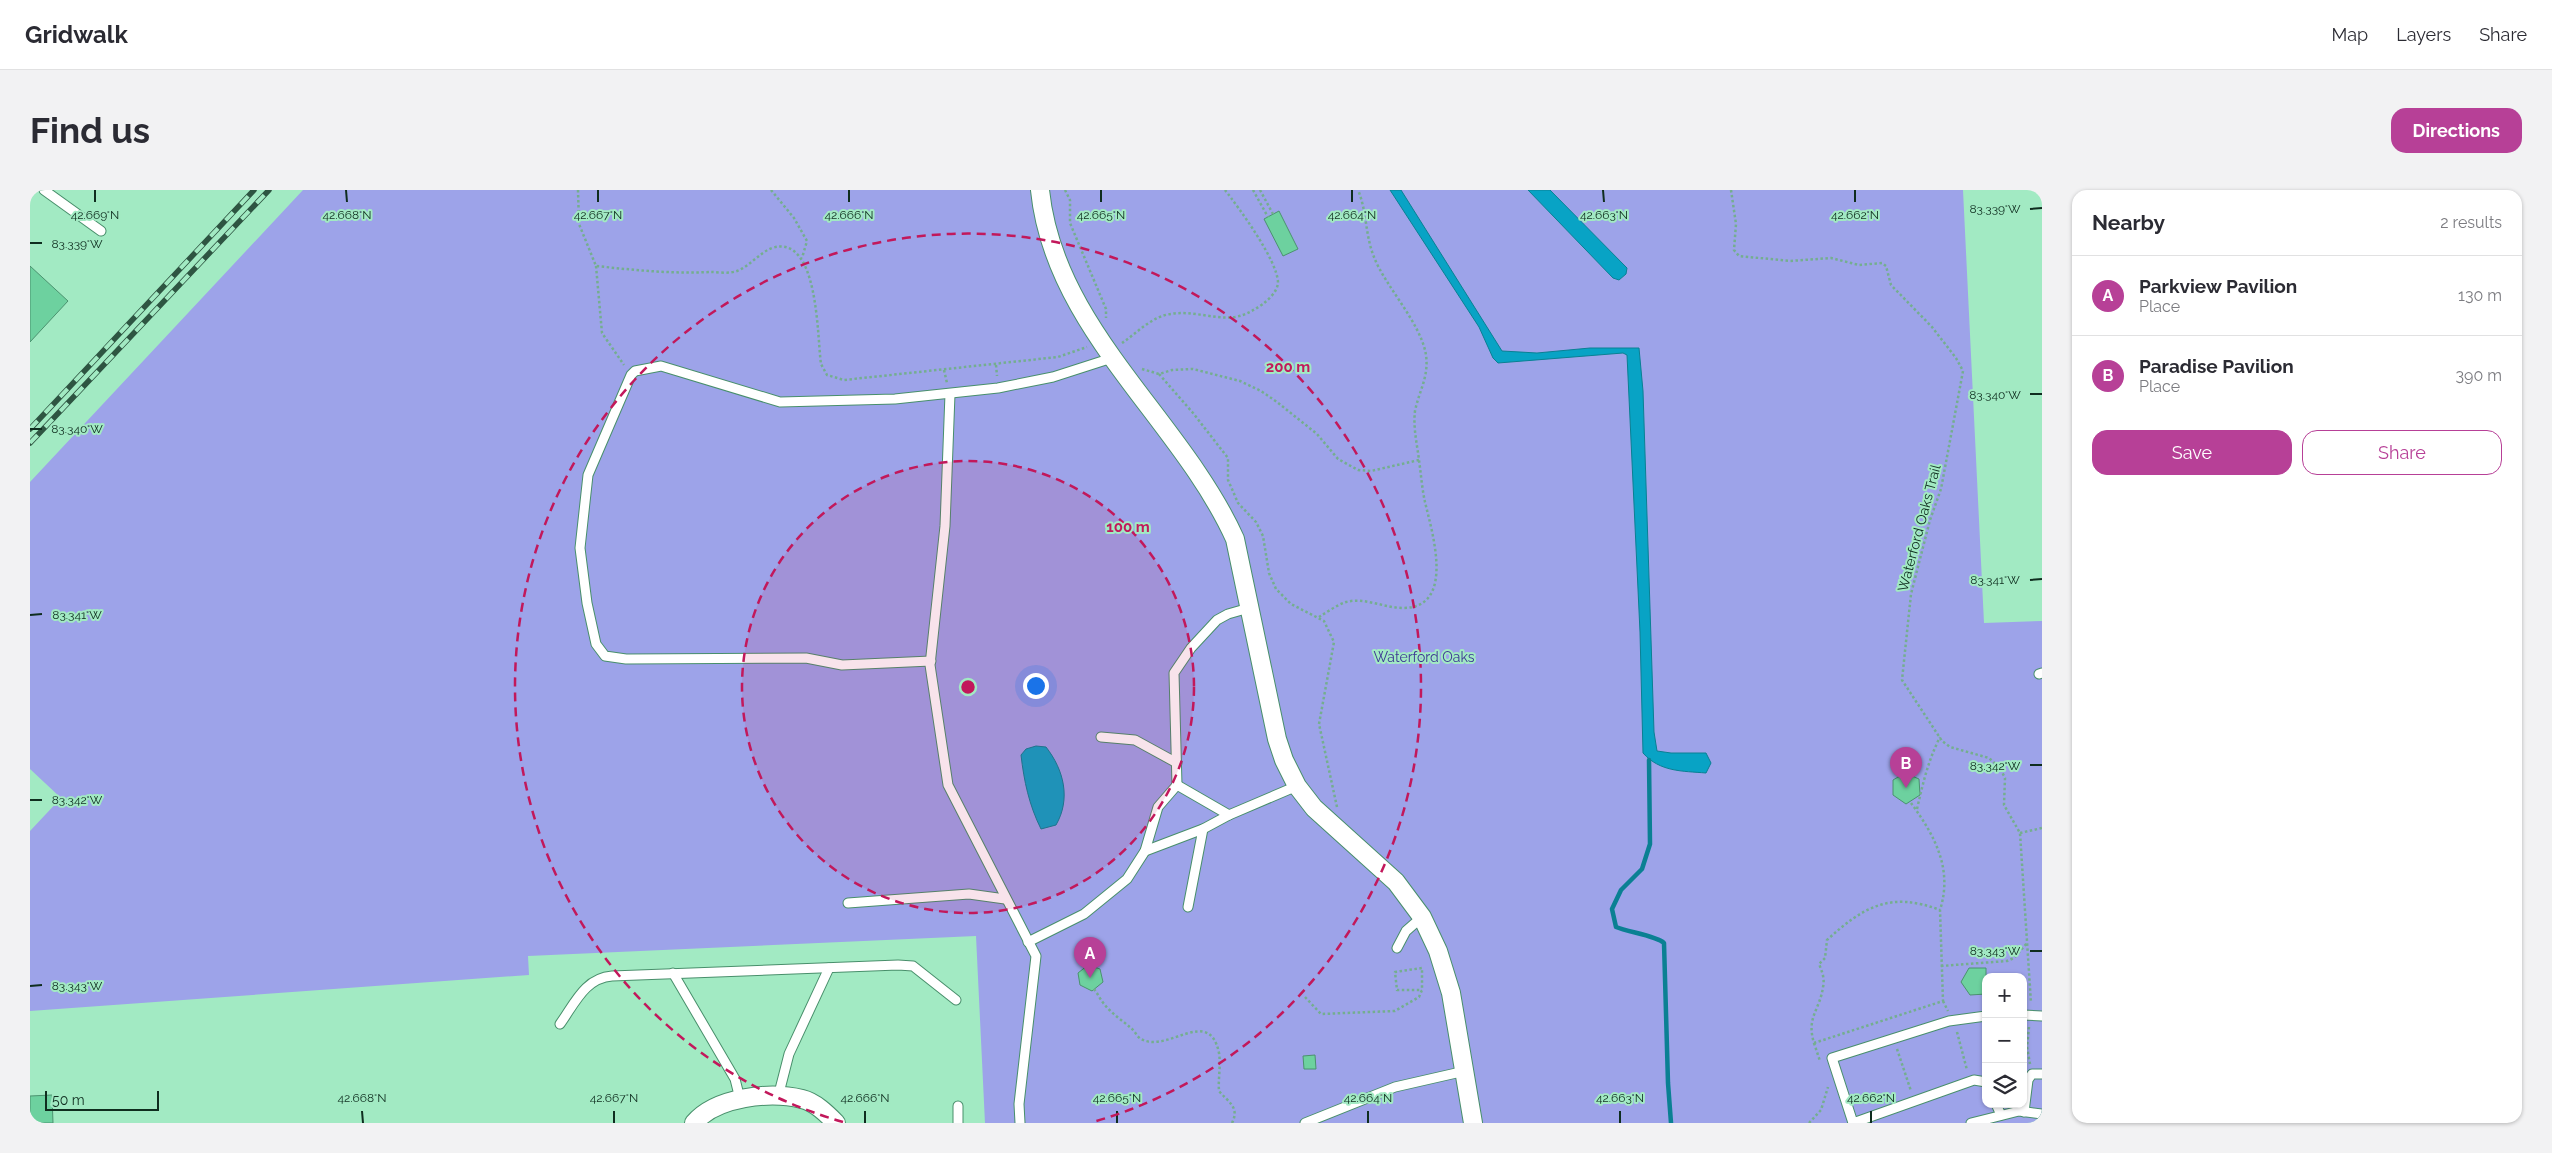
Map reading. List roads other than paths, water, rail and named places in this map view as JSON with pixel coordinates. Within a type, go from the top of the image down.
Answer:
[{"type":"street","points":[[1040,190],[1060,266],[1074,295],[1101,331],[1206,485],[1225,517],[1235,539],[1277,739],[1296,786],[1319,813],[1396,882],[1422,916],[1438,952],[1451,993],[1466,1071],[1473,1123]]},
{"type":"street","points":[[694,1123],[716,1106],[740,1099],[778,1097],[804,1100],[821,1109],[836,1123]]},
{"type":"lane","points":[[44,190],[101,232]]},
{"type":"lane","points":[[930,661],[842,665],[806,658],[626,660],[605,656],[596,644],[587,603],[580,548],[588,475],[631,375],[635,371],[661,366],[780,402],[895,399],[998,388],[1052,377],[1115,352]]},
{"type":"lane","points":[[950,394],[944,526],[930,661],[948,785],[1036,956],[1020,1104],[1020,1123]]},
{"type":"lane","points":[[1028,942],[1084,914],[1127,879],[1144,851],[1158,807],[1177,785],[1174,673],[1191,648],[1217,620],[1228,614],[1249,608]]},
{"type":"lane","points":[[1101,737],[1135,740],[1177,763]]},
{"type":"lane","points":[[1177,785],[1229,815]]},
{"type":"lane","points":[[1144,851],[1203,829],[1229,815],[1296,786]]},
{"type":"lane","points":[[1188,907],[1203,829]]},
{"type":"lane","points":[[848,903],[969,894],[1005,899]]},
{"type":"lane","points":[[1397,948],[1406,931],[1422,916]]},
{"type":"lane","points":[[560,1024],[587,987],[598,977],[898,965],[914,966],[956,1000]]},
{"type":"lane","points":[[778,1097],[789,1054],[829,968]]},
{"type":"lane","points":[[673,973],[735,1079],[740,1099]]},
{"type":"lane","points":[[1982,1016],[1953,1020],[1832,1058],[1853,1123],[1970,1082],[1982,1082]]},
{"type":"lane","points":[[2027,1016],[2042,1016]]},
{"type":"lane","points":[[1304,1123],[1395,1087],[1466,1071]]},
{"type":"lane","points":[[2024,1112],[2028,1080],[2032,1074],[2042,1074]]},
{"type":"lane","points":[[958,1106],[958,1123]]},
{"type":"lane","points":[[1998,1108],[2001,1115]]},
{"type":"lane","points":[[1971,1123],[2001,1115],[2024,1112],[2042,1114]]},
{"type":"waterway","points":[[1649,760],[1650,844],[1642,869],[1621,890],[1612,909],[1616,927],[1655,938],[1664,943],[1671,1123]]},
{"type":"railway","points":[[30,429],[254,190]]},
{"type":"railway","points":[[30,443],[269,190]]},
{"type":"place","name":"Paradise Pavilion","points":[[1906,788]]},
{"type":"place","name":"Parkview Pavilion","points":[[1090,978]]},
{"type":"park label","name":"Waterford Oaks","points":[[1424,657]]}]
